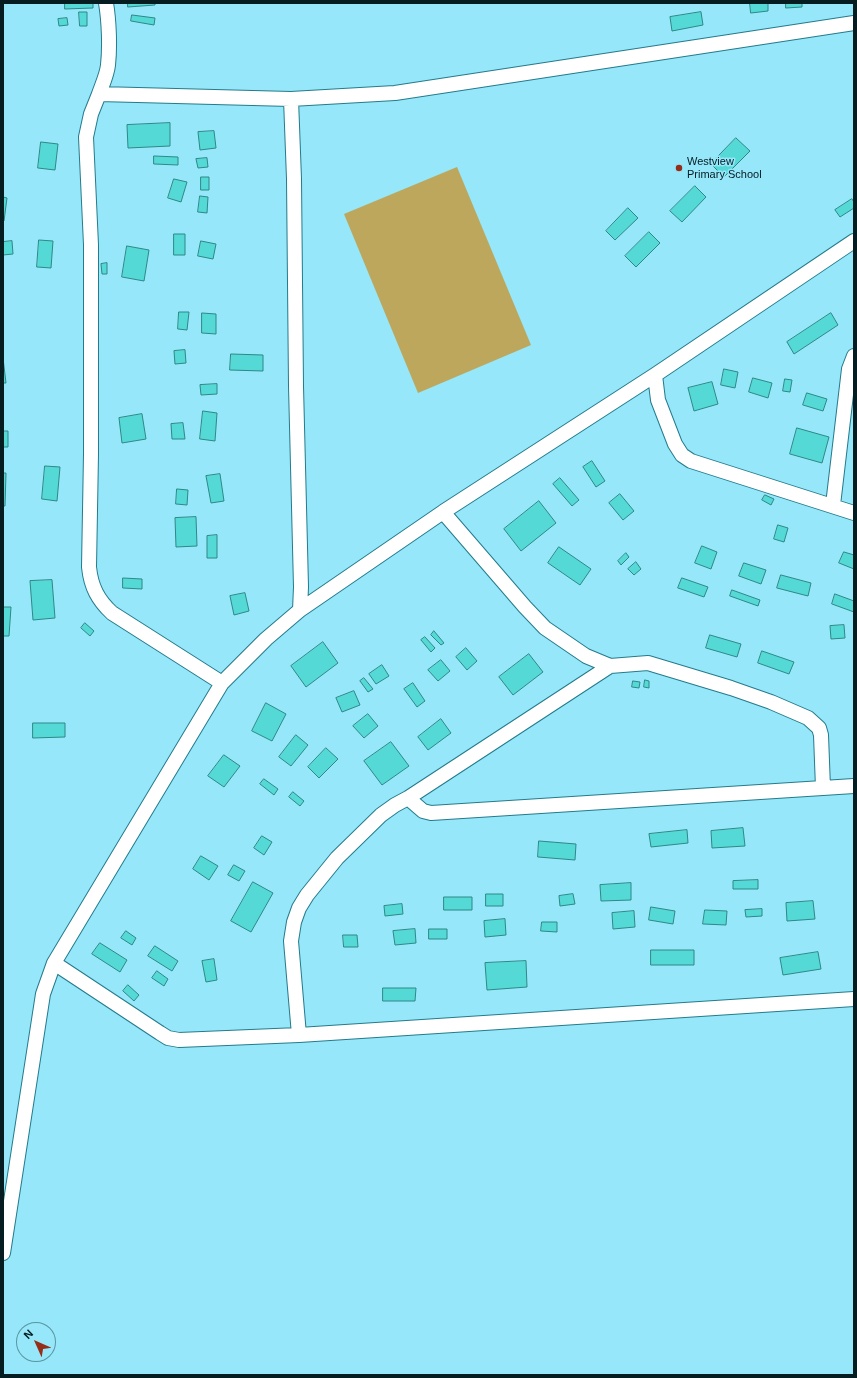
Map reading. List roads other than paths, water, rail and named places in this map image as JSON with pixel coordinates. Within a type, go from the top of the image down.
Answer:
[{"type":"street","points":[[106,3],[108,19],[108,65],[91,114],[86,137],[91,245],[90,579],[101,603],[112,613],[222,683]]},
{"type":"street","points":[[99,94],[291,99],[395,93],[854,23]]},
{"type":"street","points":[[291,99],[294,179],[296,386],[301,587],[300,610]]},
{"type":"street","points":[[3,1253],[43,994],[54,963],[222,683],[266,639],[300,610],[443,512],[655,375],[854,241]]},
{"type":"street","points":[[833,505],[849,369],[854,356]]},
{"type":"street","points":[[655,375],[658,400],[675,444],[682,455],[691,461],[833,505],[854,513]]},
{"type":"street","points":[[443,512],[545,628],[586,656],[610,666],[648,663],[772,702],[808,718],[819,728],[821,735],[824,788]]},
{"type":"street","points":[[299,1035],[291,941],[294,922],[298,908],[337,858],[381,815],[395,805],[610,666]]},
{"type":"street","points":[[408,798],[423,811],[431,813],[854,786]]},
{"type":"street","points":[[54,963],[168,1038],[179,1040],[299,1035],[854,999]]},
{"type":"place","name":"Westview Primary School","points":[[679,168]]}]
